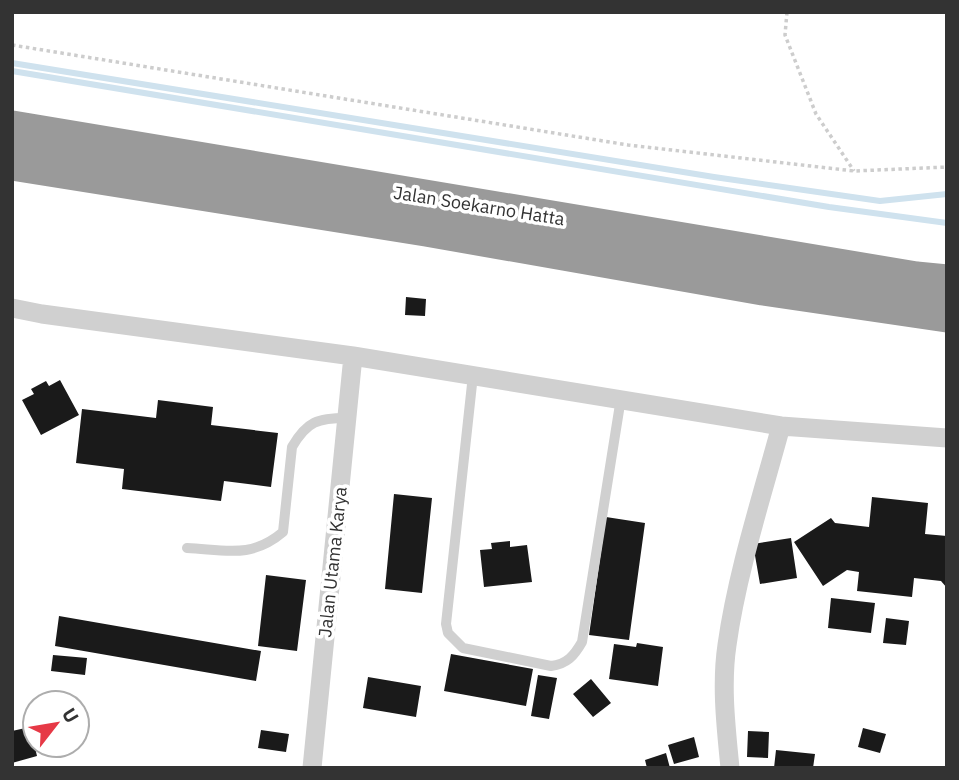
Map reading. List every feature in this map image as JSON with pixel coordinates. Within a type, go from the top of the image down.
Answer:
[{"type":"highway","name":"Jalan Soekarno Hatta","points":[[12,128],[947,282]]},
{"type":"highway","name":"Jalan Soekarno Hatta","points":[[12,163],[426,229],[763,288],[947,315]]},
{"type":"street","points":[[12,308],[353,356],[781,426],[947,438]]},
{"type":"street","name":"Jalan Utama Karya","points":[[312,768],[353,356]]},
{"type":"street","points":[[730,768],[725,723],[727,645],[740,583],[781,426]]},
{"type":"lane","points":[[473,375],[446,624],[449,633],[463,648],[551,666],[562,664],[571,658],[582,642],[621,398]]},
{"type":"lane","points":[[187,548],[251,551],[270,543],[283,532],[292,447],[299,435],[311,423],[327,418],[347,418]]},
{"type":"path","points":[[787,12],[785,34],[816,114],[854,171]]},
{"type":"path","points":[[12,45],[628,145],[854,171],[947,167]]},
{"type":"building","points":[[406,297],[426,299],[425,316],[405,315]]},
{"type":"building","points":[[60,380],[79,415],[41,435],[22,400],[34,394],[31,389],[46,381],[49,386]]},
{"type":"building","points":[[158,400],[213,407],[211,425],[278,433],[271,487],[224,481],[221,501],[122,489],[124,469],[76,463],[82,409],[156,418]]},
{"type":"building","points":[[394,494],[432,498],[422,593],[385,589]]},
{"type":"building","points":[[872,497],[928,503],[925,534],[947,536],[947,588],[941,581],[914,578],[912,597],[857,591],[859,572],[847,570],[823,586],[794,542],[831,518],[835,523],[869,527]]},
{"type":"building","points":[[606,517],[645,523],[629,640],[589,635]]},
{"type":"building","points":[[791,538],[797,578],[760,584],[753,544]]},
{"type":"building","points":[[510,541],[510,547],[527,545],[532,582],[484,587],[480,550],[492,549],[491,543]]},
{"type":"building","points":[[266,575],[306,580],[297,651],[258,646]]},
{"type":"building","points":[[831,598],[875,603],[871,633],[828,628]]},
{"type":"building","points":[[59,616],[261,651],[256,681],[55,646]]},
{"type":"building","points":[[886,618],[909,621],[906,645],[883,643]]},
{"type":"building","points":[[637,643],[663,647],[658,686],[609,679],[614,644],[636,647]]},
{"type":"building","points":[[451,654],[533,669],[526,706],[444,691]]},
{"type":"building","points":[[53,655],[87,658],[85,675],[51,671]]},
{"type":"building","points":[[538,675],[557,678],[549,719],[531,716]]},
{"type":"building","points":[[368,677],[421,686],[416,717],[363,708]]},
{"type":"building","points":[[591,679],[611,703],[593,717],[573,694]]},
{"type":"building","points":[[863,728],[886,734],[880,753],[858,747]]},
{"type":"building","points":[[21,729],[21,759],[26,759],[12,763],[12,731]]},
{"type":"building","points":[[261,730],[289,734],[286,752],[258,748]]},
{"type":"building","points":[[748,731],[769,732],[768,758],[747,757]]},
{"type":"building","points":[[694,737],[699,757],[674,764],[668,745]]},
{"type":"building","points":[[776,750],[815,754],[813,768],[774,768]]},
{"type":"building","points":[[666,753],[670,768],[647,768],[645,760]]},
{"type":"waterway","points":[[12,63],[714,177],[880,201],[947,194]]},
{"type":"waterway","points":[[12,71],[829,207],[947,223]]}]
